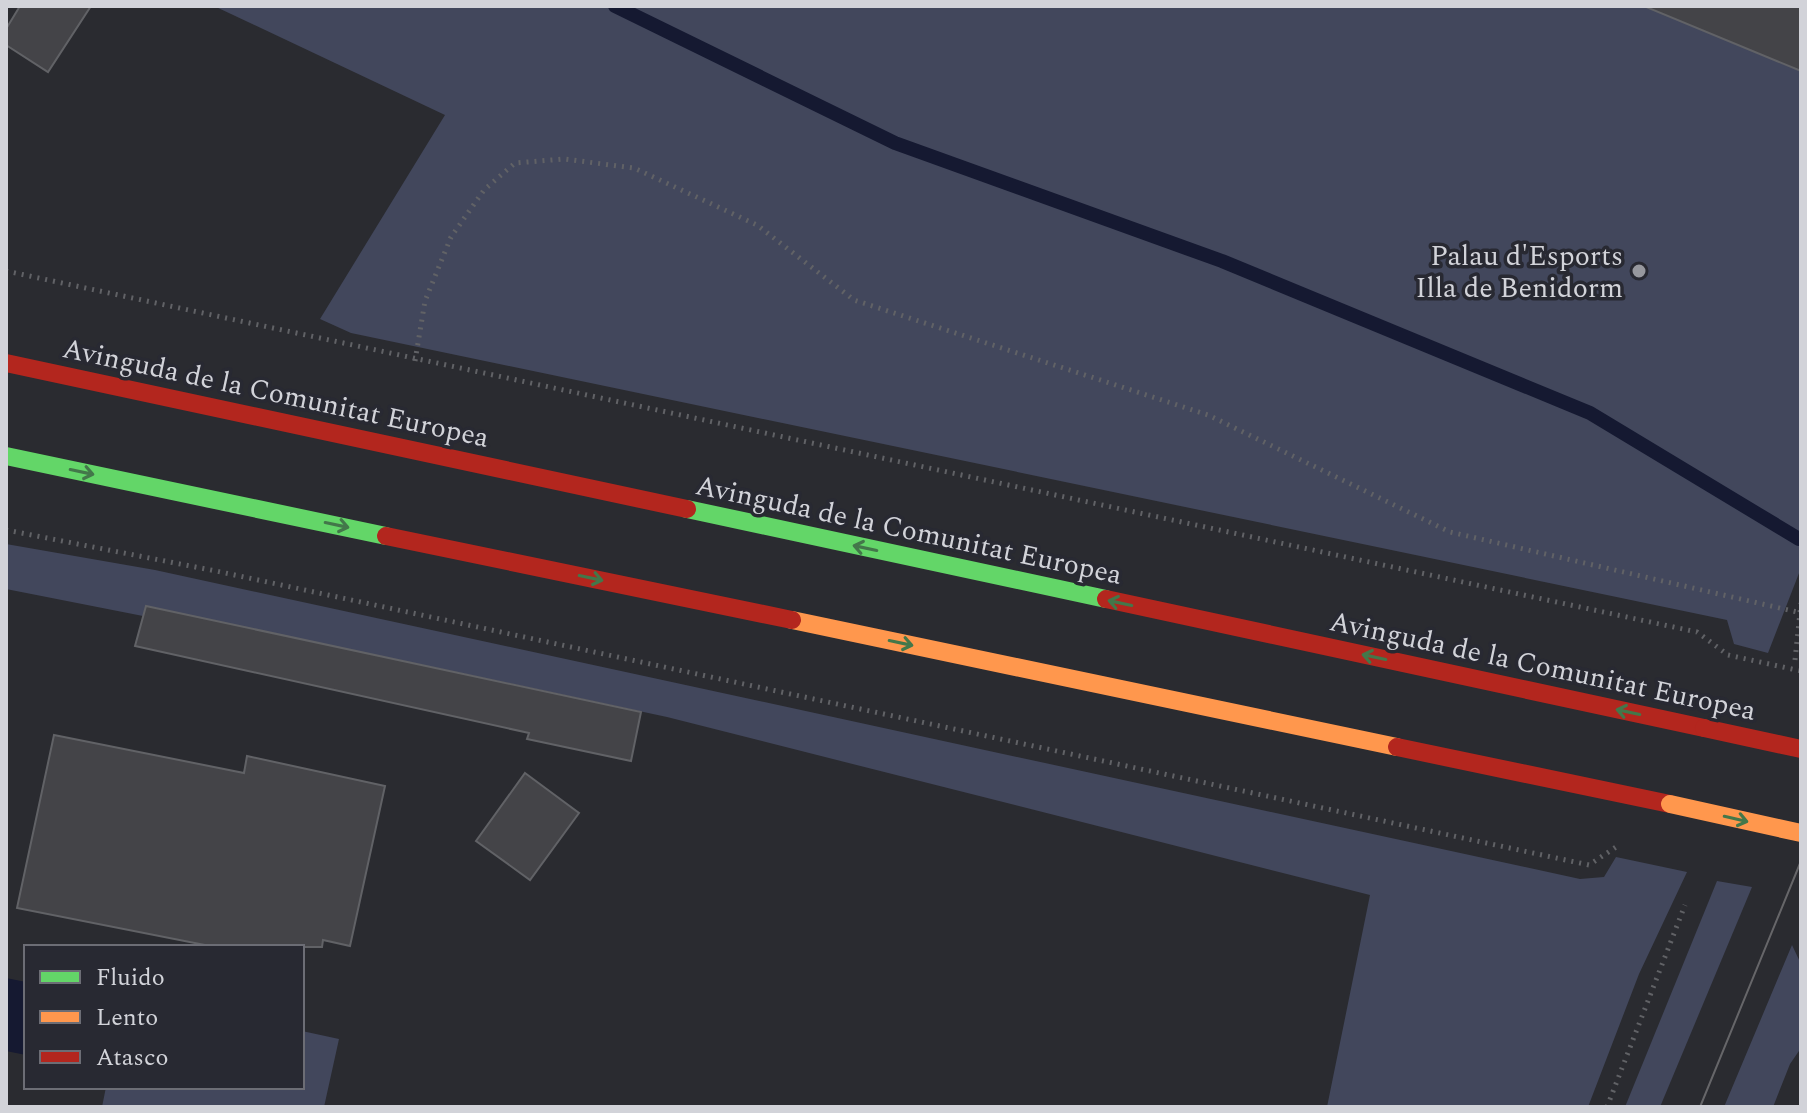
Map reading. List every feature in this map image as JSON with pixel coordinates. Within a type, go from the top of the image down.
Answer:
[{"type":"main road","name":"Avinguda de la Comunitat Europea","points":[[6,363],[1801,749]]},
{"type":"main road","points":[[6,456],[1801,833]]},
{"type":"path","points":[[415,361],[425,301],[451,237],[484,190],[515,163],[564,159],[634,168],[757,225],[854,300],[1208,415],[1450,532],[1797,612]]},
{"type":"path","points":[[6,271],[415,361],[1697,632],[1728,655],[1801,671]]},
{"type":"path","points":[[6,530],[247,577],[1589,865],[1616,847]]},
{"type":"path","points":[[1795,660],[1797,612],[1801,603]]},
{"type":"path","points":[[1607,1107],[1685,905]]},
{"type":"shaded area","points":[[214,6],[1801,6],[1801,568],[1768,653],[1734,644],[1727,620],[351,333],[320,319],[445,115]]},
{"type":"shaded area","points":[[6,544],[155,570],[1580,879],[1604,877],[1616,857],[1687,872],[1639,974],[1588,1107],[1327,1107],[1370,895],[667,717],[146,606],[143,616],[6,589]]},
{"type":"shaded area","points":[[1717,881],[1752,887],[1660,1107],[1625,1107]]},
{"type":"shaded area","points":[[1792,945],[1801,964],[1801,1048],[1790,1064],[1773,1107],[1724,1107]]},
{"type":"shaded area","points":[[6,978],[24,982],[24,1055],[6,1051]]},
{"type":"shaded area","points":[[304,1031],[339,1039],[324,1107],[102,1107],[106,1089],[304,1089]]},
{"type":"building","points":[[20,6],[91,6],[48,72],[6,45],[6,29]]},
{"type":"building","points":[[1801,6],[1801,71],[1646,7]]},
{"type":"building","points":[[146,606],[641,712],[631,761],[527,739],[529,733],[135,646]]},
{"type":"building","points":[[54,735],[244,773],[247,756],[385,786],[350,946],[323,940],[322,947],[205,945],[17,908]]},
{"type":"building","points":[[525,773],[579,813],[530,880],[476,841]]},
{"type":"waterway","points":[[615,6],[895,143],[1222,261],[1590,413],[1799,539]]},
{"type":"tram line","points":[[1700,1107],[1801,861]]},
{"type":"traffic: fast","points":[[6,456],[386,536]]},
{"type":"traffic: fast","points":[[687,509],[1106,599]]},
{"type":"traffic: slow","points":[[792,620],[1397,747]]},
{"type":"traffic: slow","points":[[1670,804],[1801,833]]},
{"type":"traffic: jam","points":[[6,363],[687,509]]},
{"type":"traffic: jam","points":[[386,536],[792,620]]},
{"type":"traffic: jam","points":[[1106,599],[1704,728]]},
{"type":"traffic: jam","points":[[1704,728],[1801,749]]},
{"type":"traffic: jam","points":[[1397,747],[1670,804]]},
{"type":"place","name":"Palau d'Esports Illa de Benidorm","points":[[1639,271]]}]
